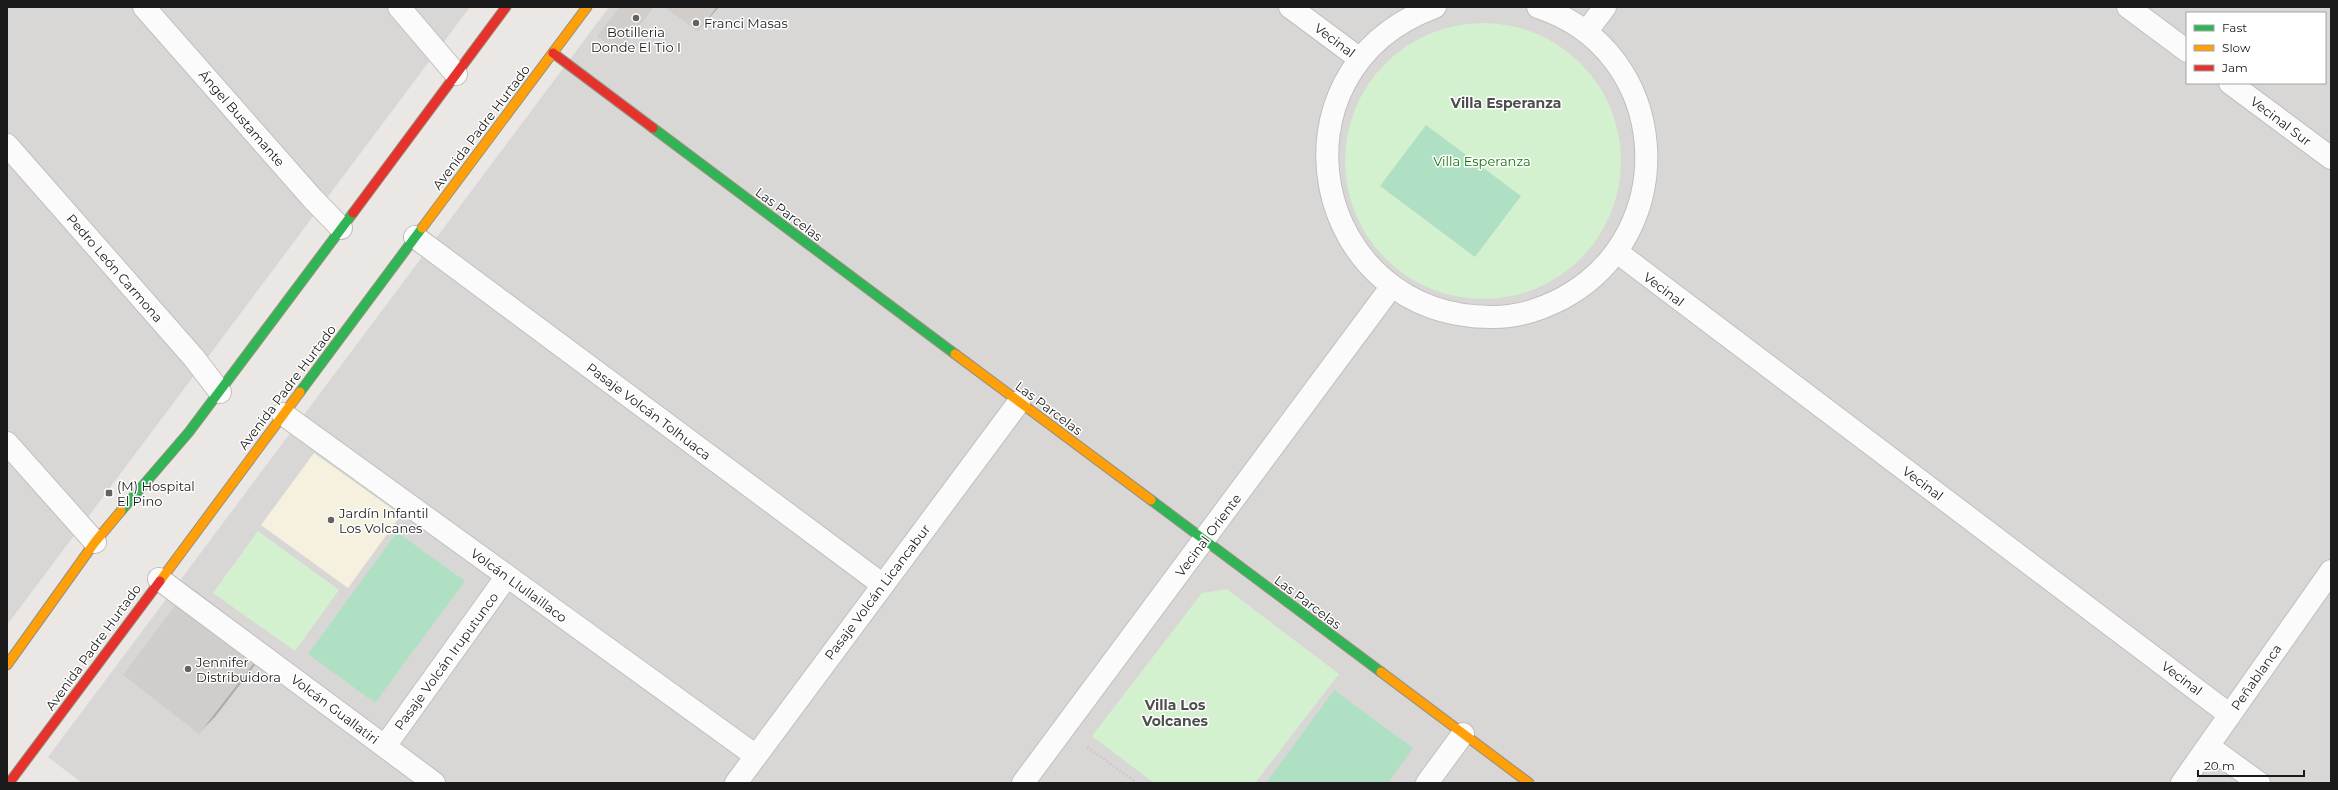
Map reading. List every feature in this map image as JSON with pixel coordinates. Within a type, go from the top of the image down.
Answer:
[{"type":"main road","points":[[7,665],[95,542],[189,432],[220,392],[506,7]]},
{"type":"main road","name":"Avenida Padre Hurtado","points":[[9,783],[159,579],[587,7]]},
{"type":"main road","name":"Las Parcelas","points":[[553,53],[1529,783]]},
{"type":"street","name":"Ángel Bustamante","points":[[144,7],[312,198],[341,228]]},
{"type":"street","points":[[399,7],[456,74]]},
{"type":"street","name":"Vecinal","points":[[1290,7],[1360,59]]},
{"type":"street","points":[[1435,7],[1419,13],[1397,25],[1377,41],[1360,59],[1346,81],[1336,104],[1331,122],[1327,154],[1328,179],[1334,204],[1343,228],[1353,245],[1373,269],[1392,286],[1416,301],[1442,311],[1470,317],[1497,317],[1525,313],[1552,304],[1576,291],[1598,273],[1617,252],[1630,232],[1639,209],[1646,179],[1646,136],[1641,112],[1619,68],[1604,49],[1586,32],[1565,18],[1538,7]]},
{"type":"street","points":[[1586,32],[1604,7]]},
{"type":"street","points":[[2128,7],[2186,50]]},
{"type":"street","name":"Vecinal Sur","points":[[2231,84],[2331,158]]},
{"type":"street","name":"Pedro León Carmona","points":[[7,145],[194,358],[220,392]]},
{"type":"street","name":"Pasaje Volcán Tolhuaca","points":[[415,237],[883,585]]},
{"type":"street","name":"Vecinal","points":[[1617,252],[2230,714]]},
{"type":"street","name":"Vecinal Oriente","points":[[1023,783],[1205,541],[1392,286]]},
{"type":"street","name":"Pasaje Volcán Licancabur","points":[[736,783],[1019,402]]},
{"type":"street","name":"Volcán Llullaillaco","points":[[282,414],[756,756]]},
{"type":"street","points":[[7,443],[95,542]]},
{"type":"street","name":"Peñablanca","points":[[2182,783],[2331,571]]},
{"type":"street","name":"Pasaje Volcán Iruputunco","points":[[385,746],[507,576]]},
{"type":"street","name":"Volcán Guallatiri","points":[[159,579],[434,783]]},
{"type":"street","points":[[1427,783],[1463,734]]},
{"type":"street","points":[[2208,746],[2259,783]]},
{"type":"path","points":[[1064,730],[1137,783]]},
{"type":"shaded area","points":[[7,7],[470,7],[7,625]]},
{"type":"shaded area","points":[[609,7],[2331,7],[2331,783],[82,783],[48,757]]},
{"type":"shaded area","name":"Jardín Infantil Los Volcanes","points":[[314,453],[401,515],[348,588],[261,525]]},
{"type":"green space","name":"Villa Esperanza","points":[[1483,23],[1510,26],[1536,34],[1559,47],[1580,64],[1597,85],[1610,108],[1618,134],[1621,161],[1618,188],[1610,214],[1597,237],[1580,258],[1559,275],[1536,288],[1510,296],[1483,299],[1456,296],[1430,288],[1407,275],[1386,258],[1369,237],[1356,214],[1348,188],[1345,161],[1348,134],[1356,108],[1369,85],[1386,64],[1407,47],[1430,34],[1456,26]]},
{"type":"green space","points":[[1426,125],[1521,196],[1475,257],[1380,186]]},
{"type":"green space","points":[[258,531],[339,590],[295,651],[213,593]]},
{"type":"green space","points":[[397,532],[465,581],[375,703],[308,654]]},
{"type":"green space","name":"Villa Los Volcanes","points":[[1227,589],[1339,674],[1255,783],[1154,783],[1092,736],[1202,593]]},
{"type":"green space","points":[[1334,690],[1413,748],[1388,783],[1266,783]]},
{"type":"building","points":[[619,7],[653,7],[619,53],[597,36]]},
{"type":"building","name":"Franci Masas","points":[[665,7],[717,7],[698,32]]},
{"type":"building","name":"Jennifer Distribuidora","points":[[177,603],[254,663],[199,734],[123,675]]},
{"type":"traffic: fast","points":[[653,128],[955,354]]},
{"type":"traffic: fast","points":[[121,511],[189,432],[353,213]]},
{"type":"traffic: fast","points":[[300,392],[422,228]]},
{"type":"traffic: fast","points":[[1151,500],[1381,672]]},
{"type":"traffic: slow","points":[[422,228],[587,7]]},
{"type":"traffic: slow","points":[[955,354],[1151,500]]},
{"type":"traffic: slow","points":[[160,581],[300,392]]},
{"type":"traffic: slow","points":[[7,665],[95,542],[121,511]]},
{"type":"traffic: slow","points":[[1381,672],[1529,783]]},
{"type":"traffic: jam","points":[[353,213],[506,7]]},
{"type":"traffic: jam","points":[[553,53],[653,128]]},
{"type":"traffic: jam","points":[[9,783],[160,581]]},
{"type":"place","name":"Botilleria Donde El Tio I","points":[[636,18]]},
{"type":"place","name":"Franci Masas","points":[[696,23]]},
{"type":"place","name":"(M) Hospital El Pino","points":[[109,493]]},
{"type":"place","name":"Jardín Infantil Los Volcanes","points":[[331,520]]},
{"type":"place","name":"Jennifer Distribuidora","points":[[188,669]]},
{"type":"district","name":"Villa Esperanza","points":[[1506,103]]},
{"type":"district","name":"Villa Los Volcanes","points":[[1175,714]]}]
